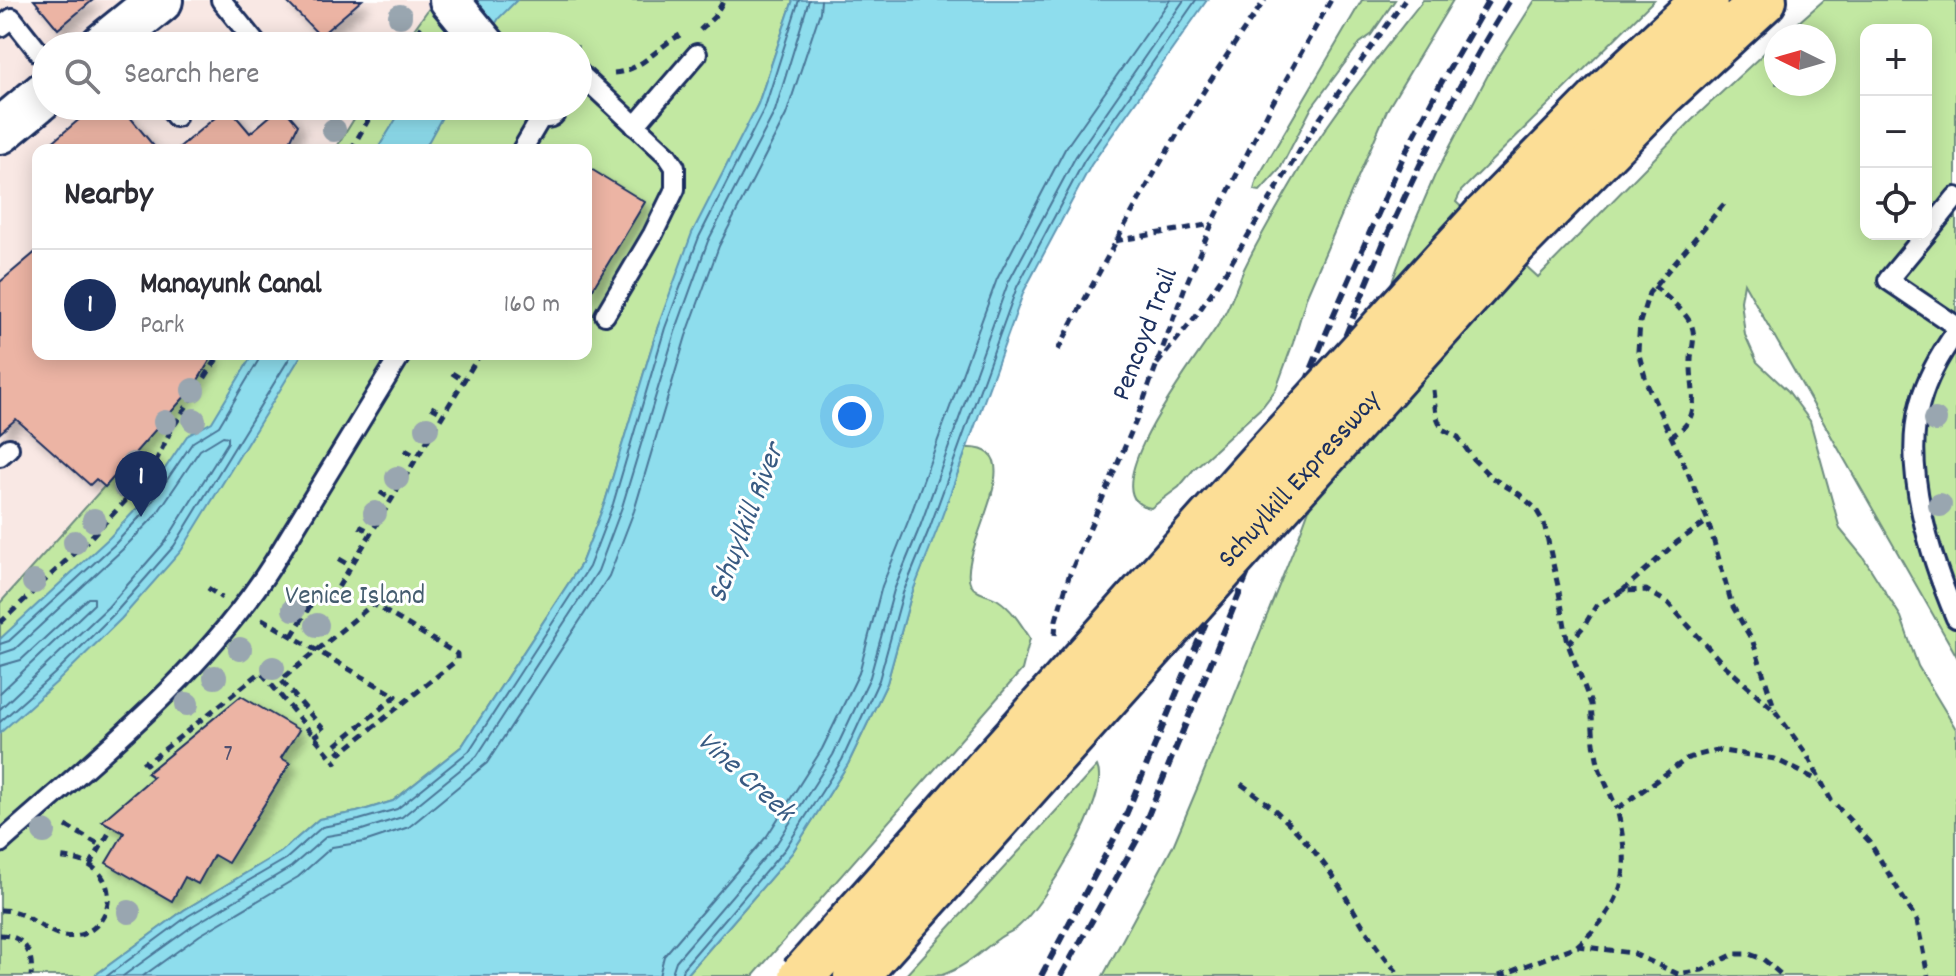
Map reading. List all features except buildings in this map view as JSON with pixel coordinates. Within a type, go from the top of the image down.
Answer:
[{"type":"highway","name":"Schuylkill Expressway","points":[[856,976],[1499,231],[1618,81],[1705,0]]},
{"type":"highway","name":"Schuylkill Expressway","points":[[802,976],[1259,464],[1499,231],[1663,93],[1764,0]]},
{"type":"street","points":[[124,32],[160,0]]},
{"type":"street","points":[[442,6],[472,32]]},
{"type":"street","points":[[0,131],[32,105]]},
{"type":"lane","points":[[221,0],[247,32]]},
{"type":"lane","points":[[0,27],[12,18],[32,43]]},
{"type":"lane","points":[[635,126],[697,54]]},
{"type":"lane","points":[[592,85],[667,155],[675,167],[677,180],[653,234],[605,315]]},
{"type":"lane","points":[[525,144],[539,120]]},
{"type":"lane","points":[[1932,227],[1956,197]]},
{"type":"lane","points":[[1921,240],[1888,280],[1956,329],[1920,403],[1914,456],[1937,567],[1956,618]]},
{"type":"lane","points":[[0,843],[179,681],[241,612],[397,360]]},
{"type":"path","points":[[696,34],[714,17],[724,0]]},
{"type":"path","points":[[1058,350],[1114,242],[1183,126],[1265,0]]},
{"type":"path","name":"Pencoyd Trail","points":[[1054,647],[1056,620],[1069,576],[1136,421],[1212,224],[1271,106],[1331,0]]},
{"type":"path","points":[[1154,368],[1203,305],[1316,124],[1405,0]]},
{"type":"path","points":[[421,32],[442,6]]},
{"type":"path","points":[[595,88],[609,75],[639,67],[663,44],[682,34]]},
{"type":"path","points":[[354,144],[368,120]]},
{"type":"path","points":[[1724,204],[1649,293],[1640,322],[1638,351],[1647,384],[1708,521],[1732,605],[1753,642],[1775,711]]},
{"type":"path","points":[[1114,242],[1212,224]]},
{"type":"path","points":[[1654,286],[1688,319],[1694,332],[1690,362],[1695,402],[1689,420],[1670,437]]},
{"type":"path","points":[[0,623],[133,493],[154,465],[170,432],[216,360]]},
{"type":"path","points":[[292,636],[318,594],[331,599],[476,360]]},
{"type":"path","points":[[452,373],[464,381]]},
{"type":"path","points":[[1433,377],[1436,415],[1442,429],[1458,437],[1474,460],[1492,478],[1535,508],[1544,523],[1568,644],[1591,704],[1599,768],[1617,809],[1624,854],[1623,884],[1607,915],[1577,946],[1499,976]]},
{"type":"path","points":[[431,407],[444,414]]},
{"type":"path","points":[[405,450],[417,457]]},
{"type":"path","points":[[380,492],[391,499]]},
{"type":"path","points":[[1568,644],[1596,606],[1622,591],[1677,542],[1708,521]]},
{"type":"path","points":[[359,526],[371,532]]},
{"type":"path","points":[[339,559],[351,566]]},
{"type":"path","points":[[1622,591],[1646,590],[1668,603],[1722,663],[1775,711],[1807,755],[1831,800],[1869,841],[1909,904],[1917,921],[1928,976]]},
{"type":"path","points":[[259,618],[318,650],[396,696],[335,746],[341,753],[457,660],[457,654],[373,604],[318,650],[281,680],[324,730],[314,737]]},
{"type":"path","points":[[143,760],[146,764],[261,672],[337,764]]},
{"type":"path","points":[[1617,809],[1688,758],[1717,750],[1775,759],[1819,781]]},
{"type":"path","points":[[1241,784],[1276,808],[1302,836],[1333,876],[1383,958],[1401,976]]},
{"type":"path","points":[[66,826],[102,846]]},
{"type":"path","points":[[90,865],[109,833]]},
{"type":"path","points":[[0,910],[21,913],[58,935],[72,937],[86,933],[104,916],[109,900],[106,882],[90,865],[58,857]]},
{"type":"path","points":[[0,935],[16,937],[25,944],[32,965],[31,976]]},
{"type":"path","points":[[1577,946],[1632,953],[1678,974],[1702,970],[1734,954],[1749,954],[1763,959],[1783,976]]},
{"type":"shaded area","points":[[0,0],[435,0],[412,32],[32,32],[32,120],[353,120],[339,144],[32,144],[32,360],[210,360],[195,385],[0,603]]},
{"type":"green space","name":"Venice Island","points":[[435,0],[793,0],[758,104],[658,326],[605,502],[581,564],[462,746],[393,801],[319,819],[281,852],[184,910],[94,976],[0,976],[0,603],[195,385],[210,360],[592,360],[592,144],[339,144],[353,120],[592,120],[592,32],[412,32]]},
{"type":"green space","points":[[1362,0],[1395,0],[1371,35],[1360,43],[1312,107],[1280,169],[1260,191],[1254,190],[1257,179]]},
{"type":"green space","points":[[1423,0],[1453,0],[1387,110],[1307,295],[1276,389],[1263,406],[1194,469],[1179,487],[1151,508],[1134,498],[1132,478],[1140,451],[1156,420],[1222,319],[1254,249],[1303,164],[1352,92]]},
{"type":"green space","points":[[1535,0],[1654,0],[1461,191],[1456,202],[1538,277],[1692,120],[1764,53],[1764,96],[1836,96],[1836,24],[1797,24],[1824,0],[1956,0],[1956,655],[1744,283],[1741,301],[1745,335],[1757,362],[1788,391],[1810,421],[1840,529],[1863,557],[1901,617],[1918,666],[1956,729],[1956,976],[1103,976],[1173,846],[1199,784],[1299,536],[1410,233],[1435,175],[1490,71]]},
{"type":"green space","points":[[967,448],[987,452],[995,464],[995,482],[969,570],[971,585],[1008,608],[1030,638],[1022,670],[753,976],[686,976],[792,853],[848,764],[887,683],[911,596]]},
{"type":"green space","points":[[1097,766],[1099,781],[1095,801],[1085,825],[1073,850],[1030,914],[1017,928],[950,972],[905,976]]},
{"type":"water","points":[[463,0],[517,0],[490,32],[446,32]]},
{"type":"water","points":[[793,0],[1207,0],[1091,165],[1024,291],[911,596],[887,683],[848,764],[792,853],[686,976],[94,976],[184,910],[281,852],[319,819],[393,801],[462,746],[581,564],[605,502],[658,326],[692,233],[758,104]]},
{"type":"water","points":[[395,120],[440,120],[427,144],[381,144]]},
{"type":"water","points":[[249,360],[298,360],[181,551],[121,619],[0,733],[0,639],[109,538],[141,504],[187,436],[212,422]]},
{"type":"railway","points":[[1041,976],[1123,822],[1335,312],[1402,159],[1489,0]]},
{"type":"railway","points":[[1061,976],[1140,835],[1398,211],[1459,88],[1510,0]]},
{"type":"place","name":"Manayunk Canal","points":[[141,517]]},
{"type":"water label","name":"Schuylkill River","points":[[748,524]]},
{"type":"water label","name":"Vine Creek","points":[[744,778]]}]
